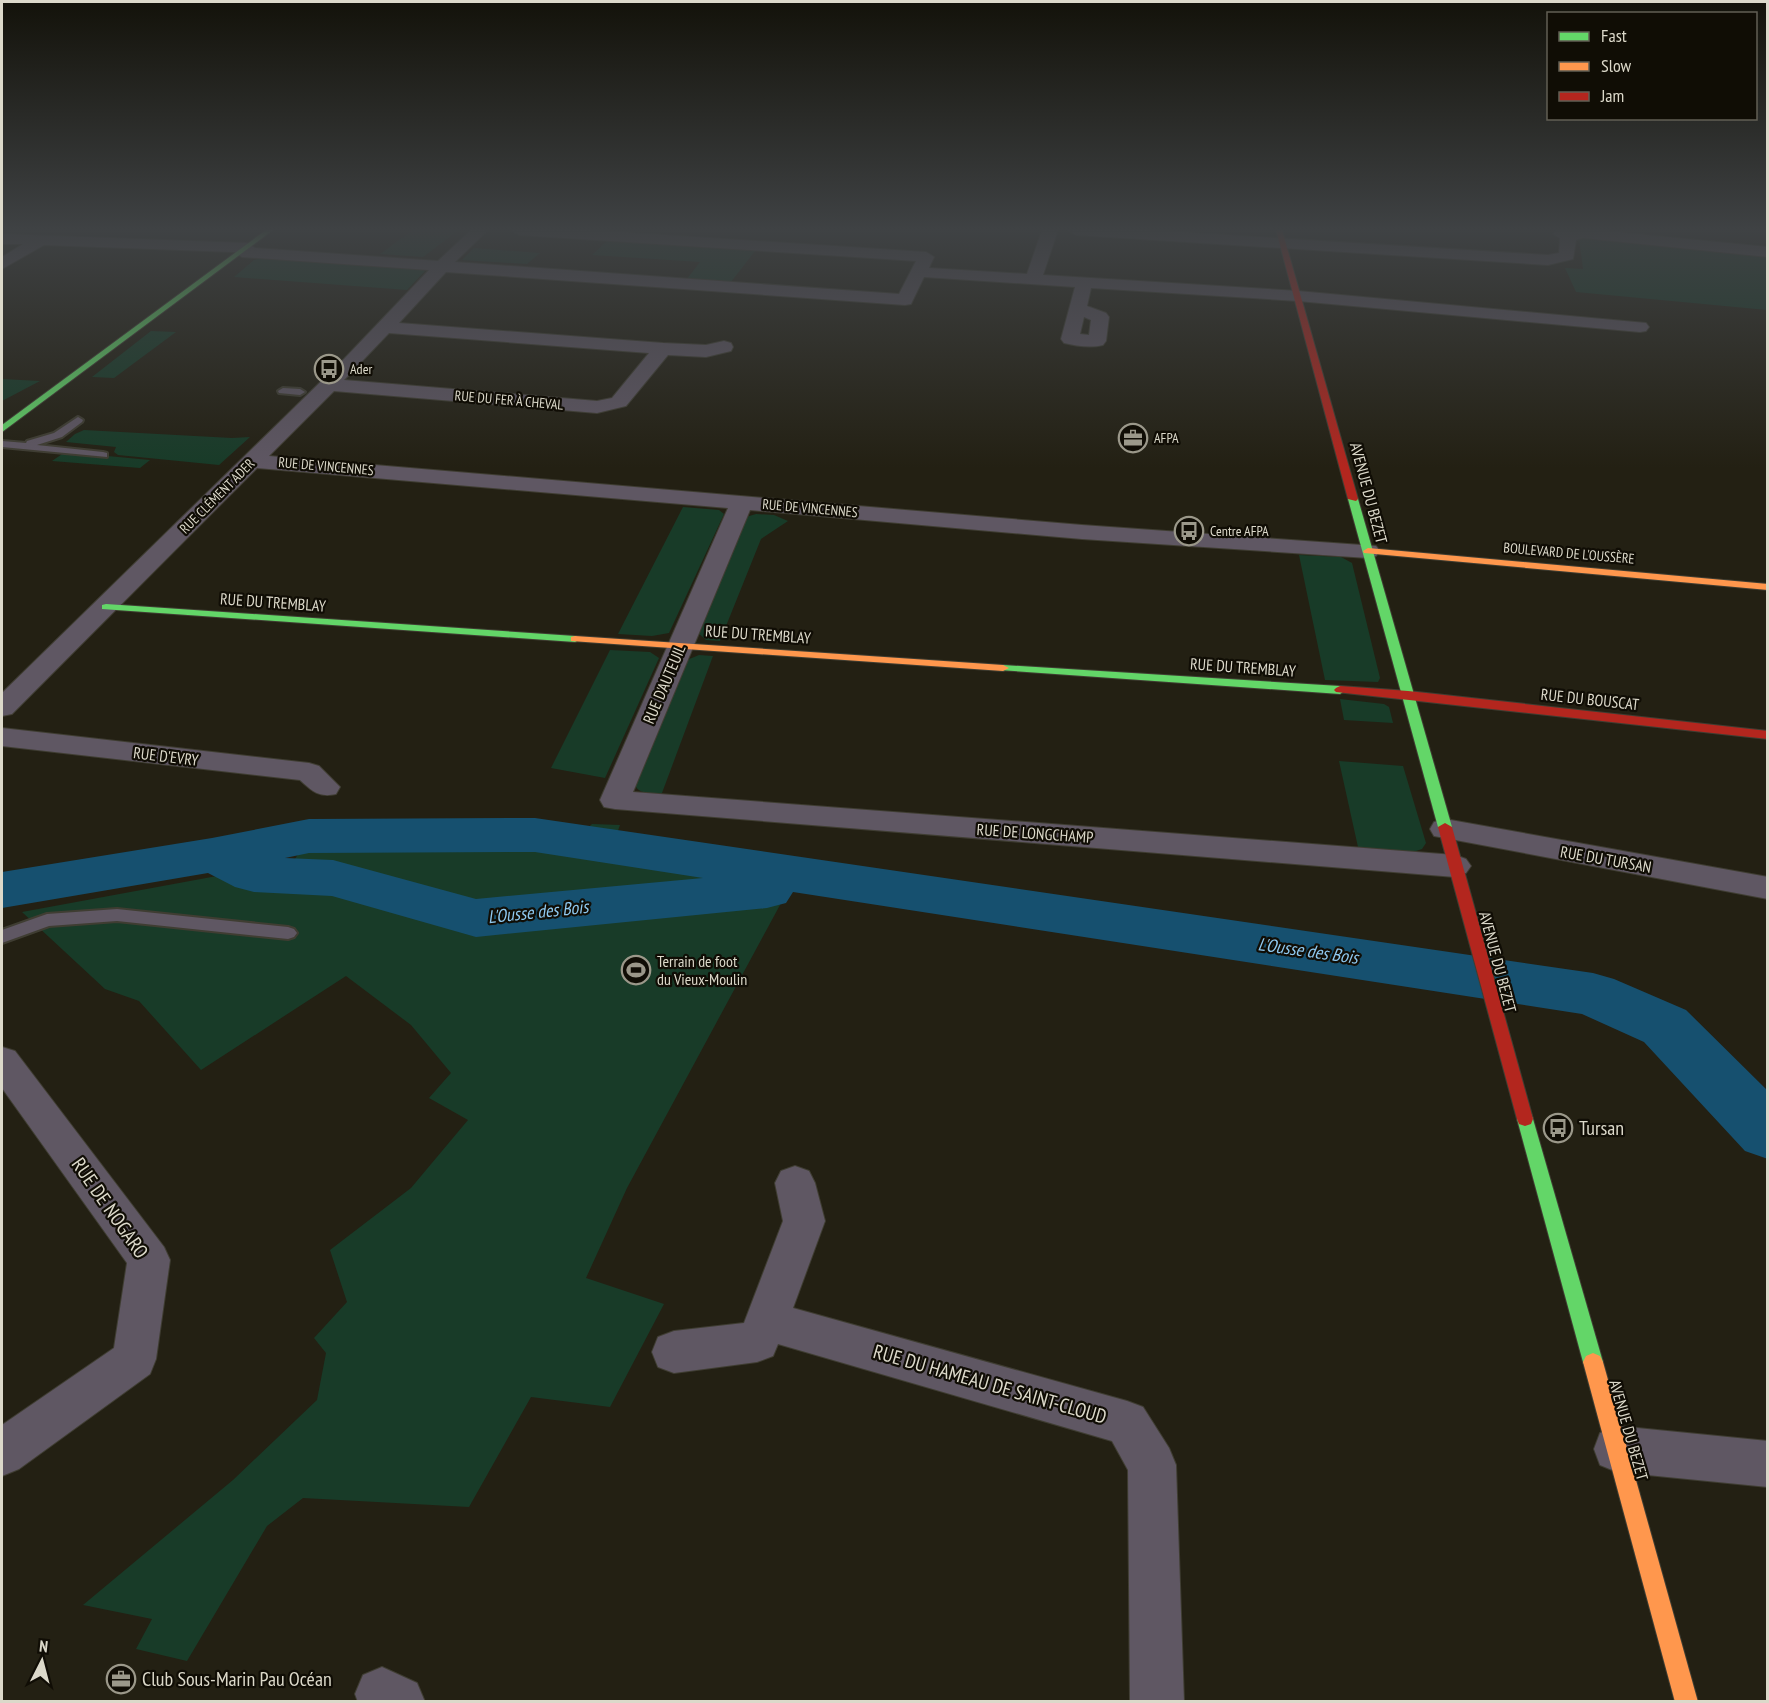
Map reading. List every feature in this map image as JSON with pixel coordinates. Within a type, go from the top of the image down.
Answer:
[{"type":"street","points":[[2,429],[163,309]]},
{"type":"street","name":"RUE CLÉMENT ADER","points":[[2,708],[106,607],[401,309]]},
{"type":"street","name":"AVENUE DU BEZET","points":[[1302,309],[1687,1701]]},
{"type":"street","points":[[1447,309],[1640,327]]},
{"type":"street","points":[[385,327],[663,349],[706,351],[724,347]]},
{"type":"street","name":"RUE DU FER À CHEVAL","points":[[328,385],[597,407],[620,402],[663,349]]},
{"type":"street","points":[[20,398],[78,372]]},
{"type":"street","name":"RUE DE VINCENNES","points":[[252,460],[1082,532],[1368,551]]},
{"type":"street","name":"RUE D'AUTEUIL","points":[[615,800],[742,502]]},
{"type":"street","name":"BOULEVARD DE L'OUSSÈRE","points":[[1368,551],[1767,587]]},
{"type":"street","name":"RUE DU TREMBLAY","points":[[106,607],[1408,695]]},
{"type":"street","name":"RUE DU BOUSCAT","points":[[1408,695],[1767,735]]},
{"type":"street","name":"RUE D'EVRY","points":[[2,737],[309,772],[325,787]]},
{"type":"street","name":"RUE DE LONGCHAMP","points":[[615,800],[1455,866]]},
{"type":"street","name":"RUE DU TURSAN","points":[[1445,829],[1767,888]]},
{"type":"street","name":"RUE DE NOGARO","points":[[2,1061],[149,1260],[134,1359],[2,1453]]},
{"type":"street","points":[[674,1352],[757,1342],[804,1221],[795,1184]]},
{"type":"street","name":"RUE DU HAMEAU DE SAINT-CLOUD","points":[[767,1321],[1127,1423],[1152,1465],[1157,1701]]},
{"type":"street","points":[[1617,1449],[1767,1464]]},
{"type":"lane","points":[[283,391],[300,392]]},
{"type":"lane","points":[[24,445],[58,435],[78,420]]},
{"type":"lane","points":[[2,444],[104,455]]},
{"type":"lane","points":[[2,938],[47,920],[117,915],[288,933]]},
{"type":"green space","points":[[151,331],[176,332],[114,378],[92,377]]},
{"type":"green space","points":[[2,379],[40,381],[2,401]]},
{"type":"green space","points":[[84,430],[250,437],[219,465],[118,455],[114,452],[116,447],[66,442]]},
{"type":"green space","points":[[65,452],[150,460],[140,468],[52,461]]},
{"type":"green space","points":[[683,507],[719,510],[724,514],[669,633],[652,636],[618,634]]},
{"type":"green space","points":[[756,514],[774,515],[788,521],[761,539],[720,641],[706,640],[698,633],[746,517]]},
{"type":"green space","points":[[1299,555],[1341,557],[1352,563],[1380,678],[1378,682],[1325,680]]},
{"type":"green space","points":[[610,650],[650,652],[659,658],[605,778],[551,768]]},
{"type":"green space","points":[[699,655],[713,656],[662,793],[639,790],[634,783],[687,660]]},
{"type":"green space","points":[[1340,699],[1384,704],[1389,707],[1393,723],[1344,720]]},
{"type":"green space","points":[[1339,761],[1403,766],[1426,843],[1422,849],[1413,852],[1358,847]]},
{"type":"green space","points":[[592,824],[620,825],[615,839],[800,868],[627,1188],[586,1278],[664,1304],[610,1407],[531,1397],[469,1507],[303,1498],[267,1526],[187,1661],[136,1649],[152,1619],[83,1605],[233,1480],[317,1400],[326,1353],[314,1338],[347,1302],[330,1250],[411,1188],[468,1120],[429,1098],[451,1073],[411,1025],[346,976],[201,1070],[139,1001],[105,989],[22,912],[217,876],[295,859],[308,839],[578,837]]},
{"type":"waterway","name":"L'Ousse des Bois","points":[[2,890],[212,855],[309,836],[535,835],[1593,994],[1665,1026],[1768,1133]]},
{"type":"waterway","name":"L'Ousse des Bois","points":[[228,862],[254,874],[333,878],[476,918],[767,890]]},
{"type":"traffic: fast","points":[[2,429],[163,309]]},
{"type":"traffic: fast","points":[[1353,499],[1445,827]]},
{"type":"traffic: fast","points":[[106,607],[575,639]]},
{"type":"traffic: fast","points":[[1003,668],[1340,690]]},
{"type":"traffic: fast","points":[[1525,1119],[1593,1362]]},
{"type":"traffic: slow","points":[[1368,551],[1768,587]]},
{"type":"traffic: slow","points":[[575,639],[1003,668]]},
{"type":"traffic: slow","points":[[1593,1362],[1687,1702]]},
{"type":"traffic: jam","points":[[1301,309],[1353,499]]},
{"type":"traffic: jam","points":[[1340,690],[1408,695],[1768,735]]},
{"type":"traffic: jam","points":[[1445,827],[1525,1119]]},
{"type":"place","name":"Ader","points":[[329,369]]},
{"type":"place","name":"AFPA","points":[[1133,438]]},
{"type":"place","name":"Centre AFPA","points":[[1189,531]]},
{"type":"place","name":"Terrain de foot du Vieux-Moulin","points":[[636,970]]},
{"type":"place","name":"Tursan","points":[[1558,1128]]},
{"type":"place","name":"Club Sous-Marin Pau Océan","points":[[121,1679]]}]
